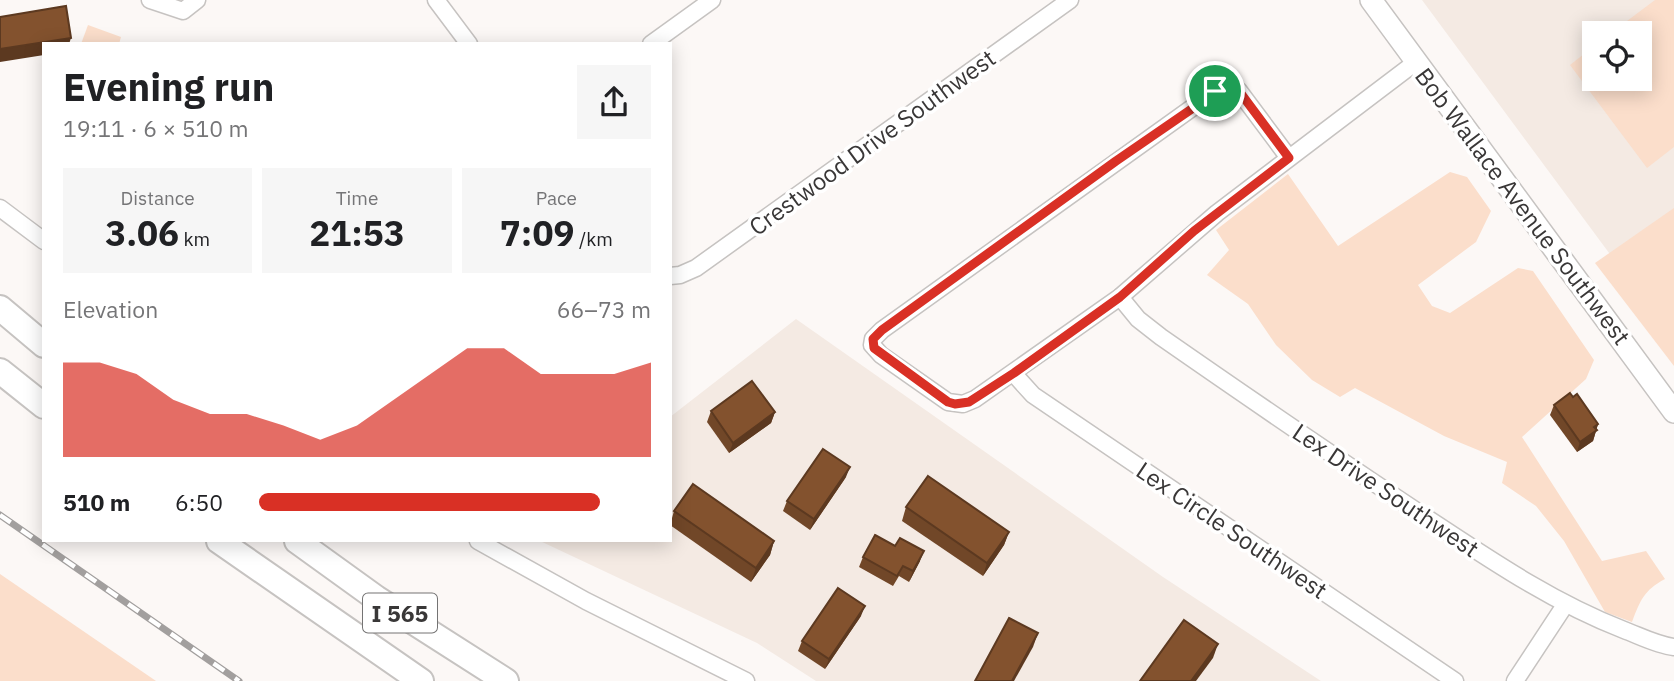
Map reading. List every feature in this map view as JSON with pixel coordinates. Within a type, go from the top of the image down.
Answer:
[{"type":"highway","points":[[0,308],[42,343]]},
{"type":"highway","points":[[0,371],[42,405]]},
{"type":"highway","name":"I 565","points":[[220,542],[421,681]]},
{"type":"highway","name":"I 565","points":[[299,542],[376,598],[506,681]]},
{"type":"main road","name":"Bob Wallace Avenue Southwest","points":[[1371,0],[1674,412]]},
{"type":"street","points":[[150,0],[183,12],[197,0]]},
{"type":"street","points":[[436,0],[467,42]]},
{"type":"street","points":[[654,42],[712,0]]},
{"type":"street","name":"Crestwood Drive Southwest","points":[[672,276],[696,268],[1070,0]]},
{"type":"street","points":[[1289,158],[1239,91],[1233,85],[1224,85],[935,291],[882,330],[872,342],[881,355],[948,402],[969,402],[1120,297],[1194,231],[1416,62]]},
{"type":"street","points":[[0,208],[42,240]]},
{"type":"street","name":"Lex Drive Southwest","points":[[1120,297],[1138,319],[1161,337],[1317,446],[1493,562],[1565,604],[1662,645],[1674,647]]},
{"type":"street","name":"Lex Circle Southwest","points":[[1014,373],[1033,395],[1455,681]]},
{"type":"street","points":[[480,542],[558,586],[746,681]]},
{"type":"street","points":[[1515,681],[1565,604]]},
{"type":"shaded area","points":[[1422,0],[1674,0],[1674,217],[1615,261]]},
{"type":"shaded area","points":[[1655,0],[1674,0],[1674,147],[1647,168],[1589,91],[1652,91],[1652,21],[1627,21]]},
{"type":"shaded area","points":[[88,25],[121,37],[120,42],[82,42]]},
{"type":"shaded area","points":[[1582,56],[1582,81],[1570,65]]},
{"type":"shaded area","points":[[1450,172],[1467,177],[1491,211],[1476,242],[1418,285],[1432,306],[1450,313],[1518,268],[1533,271],[1594,360],[1586,379],[1522,437],[1602,561],[1646,551],[1665,579],[1652,587],[1644,597],[1632,622],[1605,612],[1564,541],[1536,506],[1502,483],[1507,462],[1444,436],[1355,388],[1340,397],[1312,380],[1276,345],[1248,304],[1207,275],[1229,250],[1216,230],[1288,174],[1338,246]]},
{"type":"shaded area","points":[[1674,208],[1674,366],[1595,263]]},
{"type":"shaded area","points":[[796,319],[1163,577],[1321,681],[816,681],[757,643],[542,542],[672,542],[672,415]]},
{"type":"shaded area","points":[[0,574],[156,681],[0,681]]},
{"type":"building","points":[[66,6],[71,38],[0,49],[0,17]]},
{"type":"building","points":[[752,381],[775,412],[733,443],[711,411]]},
{"type":"building","points":[[1570,393],[1573,397],[1577,394],[1598,424],[1594,427],[1597,430],[1580,442],[1554,405]]},
{"type":"building","points":[[823,449],[850,467],[814,519],[787,501]]},
{"type":"building","points":[[928,476],[1009,532],[987,563],[906,507]]},
{"type":"building","points":[[693,484],[774,541],[756,568],[674,511]]},
{"type":"building","points":[[875,535],[895,546],[900,538],[924,551],[913,571],[903,566],[897,576],[863,557]]},
{"type":"building","points":[[838,588],[865,606],[829,659],[802,641]]},
{"type":"building","points":[[1009,618],[1038,633],[1012,681],[975,681]]},
{"type":"building","points":[[1184,620],[1218,644],[1191,681],[1140,681]]},
{"type":"railway","points":[[0,515],[239,681]]},
{"type":"route","points":[[1224,85],[1233,85],[1289,158],[1194,231],[1120,297],[1014,373],[963,404],[948,402],[874,348],[873,339],[882,330],[1215,91],[1224,85]]}]
